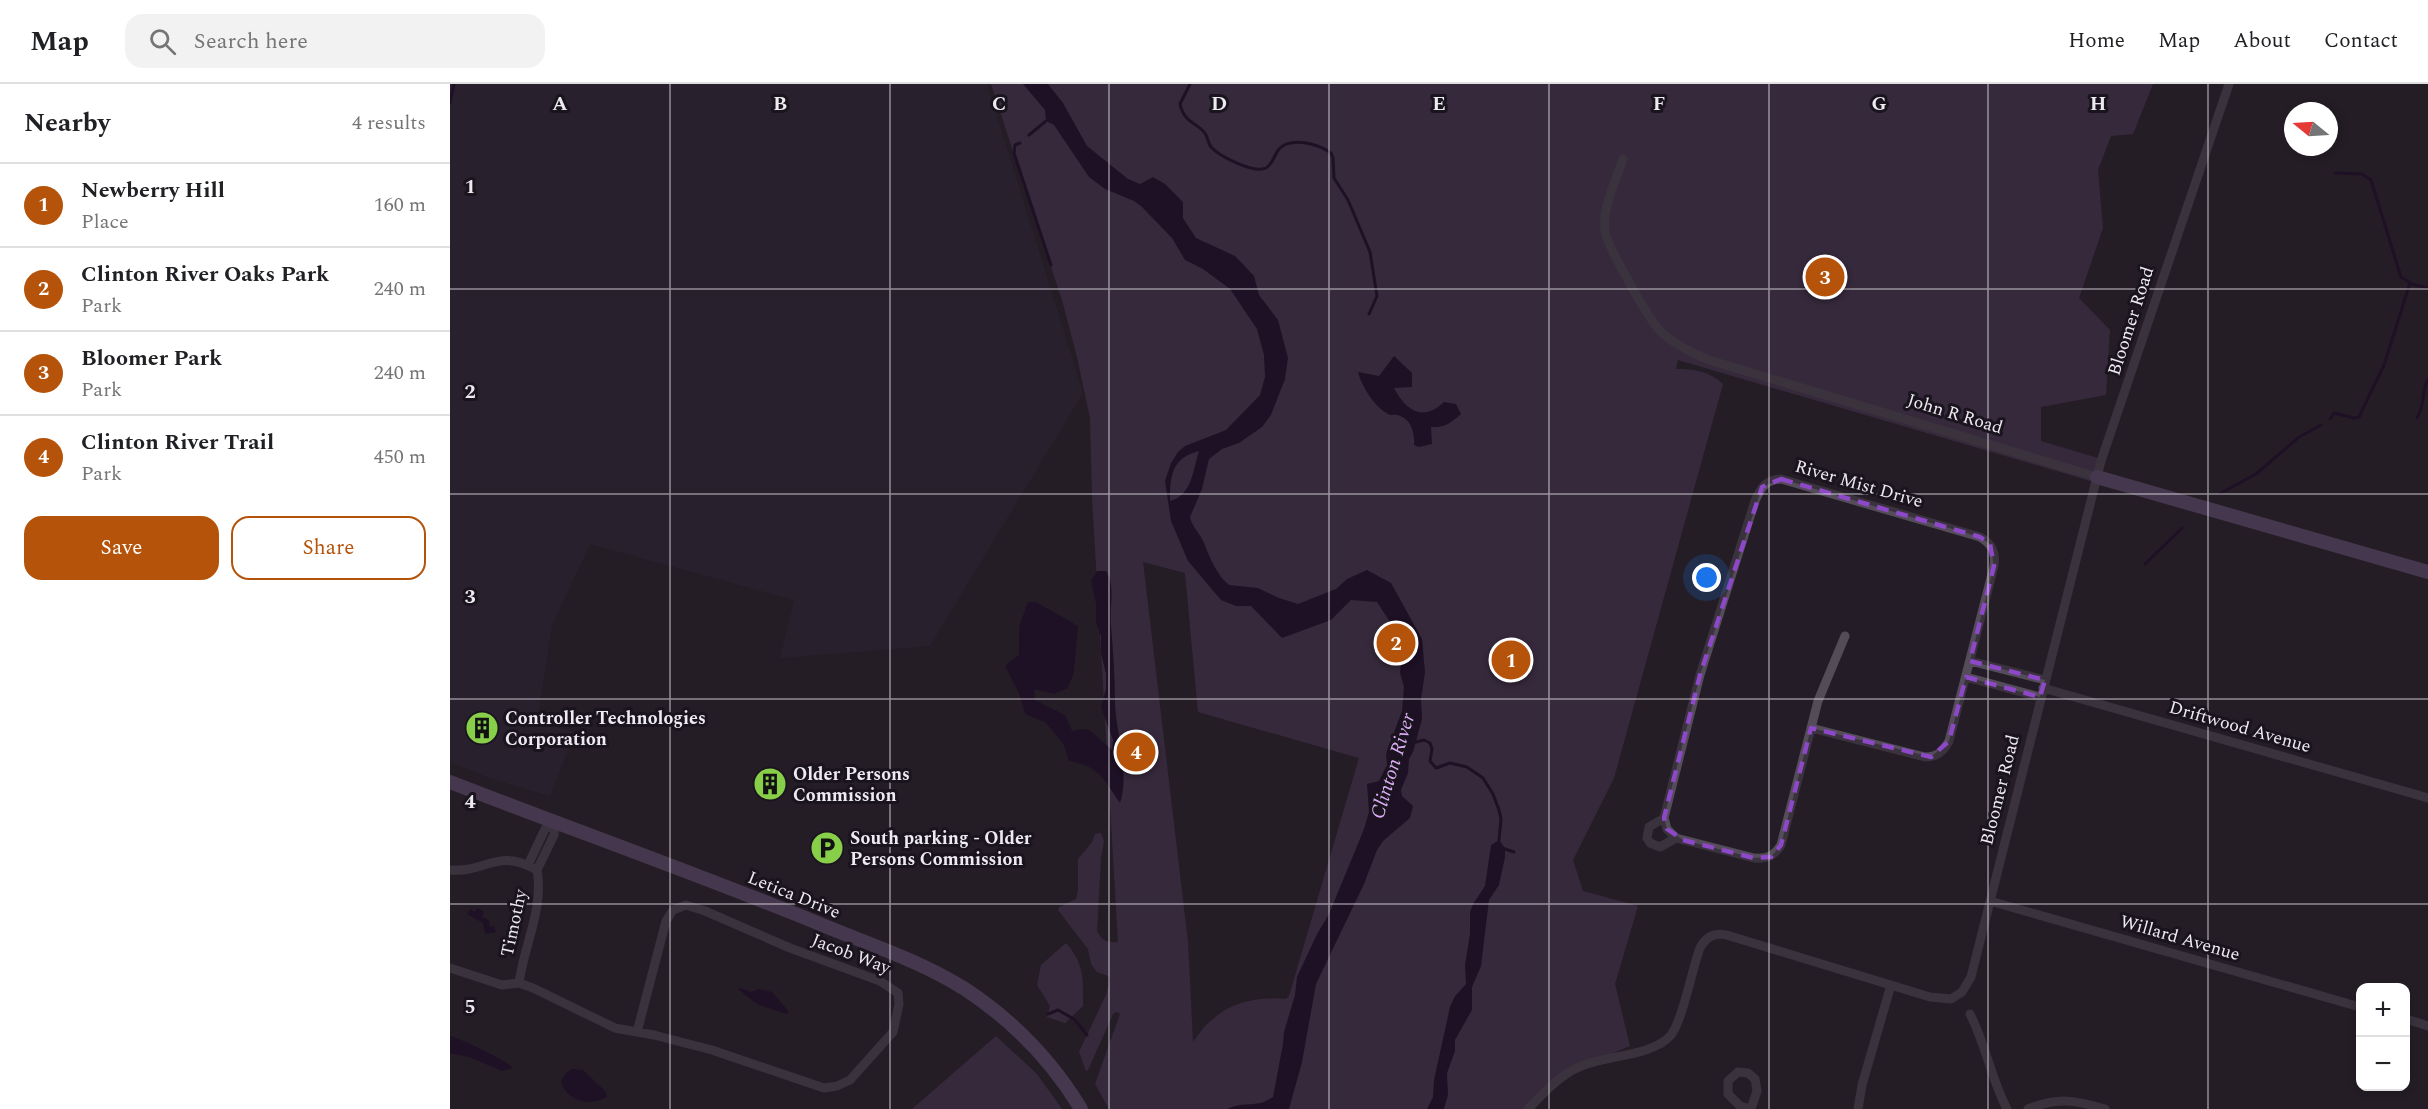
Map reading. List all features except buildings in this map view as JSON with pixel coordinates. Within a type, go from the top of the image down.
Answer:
[{"type":"street","name":"Bloomer Road","points":[[1528,1109],[1561,1078],[1577,1068],[1591,1062],[1642,1050],[1670,1036],[1676,1024],[1700,948],[1707,938],[1716,934],[1730,936],[1944,999],[1951,999],[1962,992],[1971,977],[2097,477],[2117,411],[2229,84]]},
{"type":"street","name":"John R Road","points":[[1623,159],[1607,208],[1605,232],[1653,322],[1670,340],[1695,355],[2097,477],[2428,572]]},
{"type":"street","name":"River Mist Drive","points":[[1781,479],[1986,540],[1992,547],[1995,557],[1949,741],[1943,751],[1935,756],[1925,757],[1811,728],[1781,845],[1773,855],[1767,858],[1754,858],[1676,838],[1660,847],[1650,843],[1647,838],[1649,826],[1664,818],[1707,653],[1755,501],[1762,487],[1767,482],[1781,479]]},
{"type":"street","points":[[1811,728],[1823,687],[1845,636]]},
{"type":"street","points":[[1970,661],[2043,689]]},
{"type":"street","points":[[1966,677],[2043,689]]},
{"type":"street","name":"Driftwood Avenue","points":[[2043,689],[2428,798]]},
{"type":"street","name":"Letica Drive","points":[[450,782],[794,913],[938,974],[991,1008],[1019,1032],[1060,1077],[1081,1109]]},
{"type":"street","points":[[1664,818],[1667,829],[1676,838]]},
{"type":"street","name":"Timothy","points":[[537,870],[528,865],[545,829],[555,823]]},
{"type":"street","name":"Timothy","points":[[519,983],[538,905],[540,891],[537,870],[554,835],[555,823]]},
{"type":"street","points":[[450,870],[470,869],[499,859],[516,860],[528,865]]},
{"type":"street","name":"Willard Avenue","points":[[1990,901],[2356,1005]]},
{"type":"street","name":"Jacob Way","points":[[450,968],[502,985],[519,983],[558,998],[615,1028],[712,1050],[777,1070],[801,1082],[824,1088],[837,1086],[850,1080],[893,1032],[899,1004],[898,993],[880,981],[808,956],[725,919],[686,905],[673,910],[666,921],[657,964],[640,1015],[637,1032]]},
{"type":"street","points":[[1858,1109],[1862,1085],[1891,985]]},
{"type":"street","points":[[1970,1014],[1985,1046],[1994,1081],[2007,1109]]},
{"type":"street","points":[[2410,1020],[2428,1026]]},
{"type":"street","points":[[1743,1072],[1752,1075],[1757,1084],[1751,1109],[1739,1108],[1728,1094],[1727,1086],[1734,1074],[1743,1072]]},
{"type":"street","points":[[2028,1109],[2048,1101],[2061,1100],[2075,1101],[2105,1109]]},
{"type":"highlighted area","points":[[1781,479],[1980,537],[1990,544],[1994,566],[1970,661],[2045,680],[2040,697],[1966,677],[1949,741],[1931,757],[1811,728],[1781,845],[1771,857],[1754,858],[1683,840],[1667,829],[1664,818],[1700,675],[1762,487]]},
{"type":"shaded area","points":[[450,84],[987,84],[1083,393],[930,646],[780,658],[794,600],[590,544],[552,626],[537,722],[575,732],[550,796],[492,779],[450,762]]},
{"type":"shaded area","points":[[991,84],[2153,84],[2133,134],[2111,136],[2098,170],[2103,228],[2079,298],[2110,330],[2106,395],[2041,407],[2041,441],[2101,459],[2094,482],[1678,360],[1676,369],[1701,372],[1723,384],[1614,778],[1573,860],[1583,891],[1638,906],[1615,984],[1630,1046],[1577,1068],[1528,1109],[1109,1109],[1095,1084],[1120,1014],[1117,1012],[1113,1014],[1086,1071],[1079,1052],[1106,995],[1110,980],[1108,976],[1097,972],[1091,964],[1088,949],[1058,910],[1059,907],[1076,899],[1078,859],[1092,842],[1095,834],[1101,833],[1104,841],[1097,931],[1105,941],[1118,942],[1092,497],[1090,418],[1062,300]],"holes":[[[1143,562],[1185,573],[1198,712],[1359,758],[1289,996],[1286,999],[1257,1000],[1233,1006],[1211,1020],[1193,1042],[1188,942]]]},
{"type":"shaded area","points":[[1066,943],[1080,965],[1083,980],[1083,1006],[1065,1023],[1047,1017],[1050,1006],[1037,985],[1041,965]]},
{"type":"shaded area","points":[[996,1036],[1037,1074],[1062,1109],[912,1109]]},
{"type":"water","name":"Clinton River","points":[[1023,84],[1048,84],[1063,103],[1087,146],[1128,179],[1140,184],[1153,177],[1165,184],[1183,202],[1183,218],[1196,238],[1235,256],[1254,276],[1259,295],[1278,320],[1288,358],[1285,379],[1271,415],[1262,427],[1239,443],[1222,449],[1209,459],[1202,489],[1190,517],[1220,576],[1229,585],[1258,588],[1298,604],[1336,589],[1347,579],[1367,570],[1391,583],[1422,639],[1425,672],[1421,700],[1422,719],[1409,759],[1408,773],[1401,790],[1402,796],[1413,806],[1410,818],[1383,841],[1377,850],[1364,884],[1316,984],[1302,1062],[1289,1109],[1227,1109],[1261,1103],[1273,1097],[1284,1032],[1295,995],[1297,977],[1329,914],[1364,829],[1369,812],[1367,784],[1379,781],[1387,765],[1386,754],[1402,711],[1404,687],[1400,673],[1402,652],[1396,631],[1377,602],[1351,600],[1331,620],[1282,638],[1251,606],[1236,606],[1221,600],[1188,561],[1171,521],[1165,481],[1171,463],[1178,452],[1185,446],[1226,430],[1260,395],[1265,377],[1264,355],[1257,329],[1230,289],[1203,269],[1185,260],[1172,238],[1141,206],[1105,189],[1089,177],[1054,125],[1046,121],[1045,110]],"holes":[[[1199,451],[1187,488],[1183,494],[1170,501],[1174,469],[1183,458]]]},
{"type":"water","points":[[1394,356],[1412,373],[1412,387],[1394,388],[1404,403],[1422,412],[1436,408],[1444,402],[1456,404],[1461,414],[1447,424],[1431,427],[1432,444],[1419,447],[1414,445],[1413,431],[1406,419],[1389,415],[1383,411],[1369,396],[1362,384],[1358,372],[1379,376]]},
{"type":"water","points":[[1097,571],[1106,571],[1111,583],[1115,703],[1124,779],[1120,803],[1095,770],[1069,761],[1063,743],[1045,722],[1025,714],[1019,693],[1006,668],[1006,665],[1019,655],[1019,627],[1028,602],[1036,602],[1078,626],[1074,672],[1068,688],[1054,694],[1034,689],[1035,700],[1065,715],[1072,731],[1086,729],[1112,750],[1113,740],[1101,707],[1106,689],[1106,674],[1091,581]]},
{"type":"water","points":[[1499,840],[1505,848],[1505,857],[1499,885],[1489,900],[1481,966],[1472,987],[1472,1010],[1455,1040],[1455,1051],[1447,1073],[1448,1095],[1444,1109],[1427,1109],[1433,1097],[1434,1080],[1450,1007],[1455,996],[1466,984],[1465,965],[1470,934],[1470,912],[1485,886],[1491,845]]},
{"type":"water","points":[[477,908],[484,912],[482,917],[489,920],[490,927],[494,926],[496,932],[485,934],[483,923],[467,914],[470,909],[475,912]]},
{"type":"water","points":[[738,989],[752,992],[758,989],[772,992],[789,1012],[786,1014],[757,1004]]},
{"type":"water","points":[[450,1036],[484,1050],[513,1068],[502,1071],[469,1057],[450,1053]]},
{"type":"water","points":[[572,1069],[583,1070],[605,1091],[607,1097],[586,1102],[568,1094],[561,1082],[565,1074]]},
{"type":"waterway","points":[[450,103],[454,84]]},
{"type":"waterway","points":[[1190,84],[1180,104],[1182,111],[1189,120],[1204,131],[1211,147],[1229,159],[1253,169],[1266,168],[1279,149],[1284,145],[1297,142],[1312,144],[1331,153],[1334,178],[1348,200],[1370,252],[1377,296],[1369,314]]},
{"type":"waterway","points":[[1029,135],[1046,121]]},
{"type":"waterway","points":[[1020,143],[1015,145],[1014,153],[1051,265]]},
{"type":"waterway","points":[[2335,173],[2362,174],[2371,180],[2401,277],[2412,284],[2428,288]]},
{"type":"waterway","points":[[2330,419],[2334,413],[2359,417],[2384,365],[2410,283]]},
{"type":"waterway","points":[[2417,418],[2428,380]]},
{"type":"waterway","points":[[2221,493],[2256,474],[2299,437],[2321,425]]},
{"type":"waterway","points":[[2145,564],[2182,528]]},
{"type":"waterway","name":"Clinton River","points":[[1416,742],[1424,740],[1430,743],[1432,749],[1430,761],[1436,768],[1450,763],[1467,767],[1483,778],[1499,810],[1501,819],[1499,840]]},
{"type":"waterway","points":[[1505,849],[1514,852]]},
{"type":"waterway","points":[[1048,1014],[1058,1010],[1074,1019],[1087,1035]]},
{"type":"place","name":"Bloomer Park","points":[[1825,277]]},
{"type":"place","name":"Clinton River Oaks Park","points":[[1396,643]]},
{"type":"place","name":"Newberry Hill","points":[[1511,660]]},
{"type":"place","name":"Controller Technologies Corporation","points":[[482,728]]},
{"type":"place","name":"Clinton River Trail","points":[[1136,752]]},
{"type":"place","name":"Older Persons Commission","points":[[770,784]]},
{"type":"place","name":"South parking - Older Persons Commission","points":[[827,848]]}]
